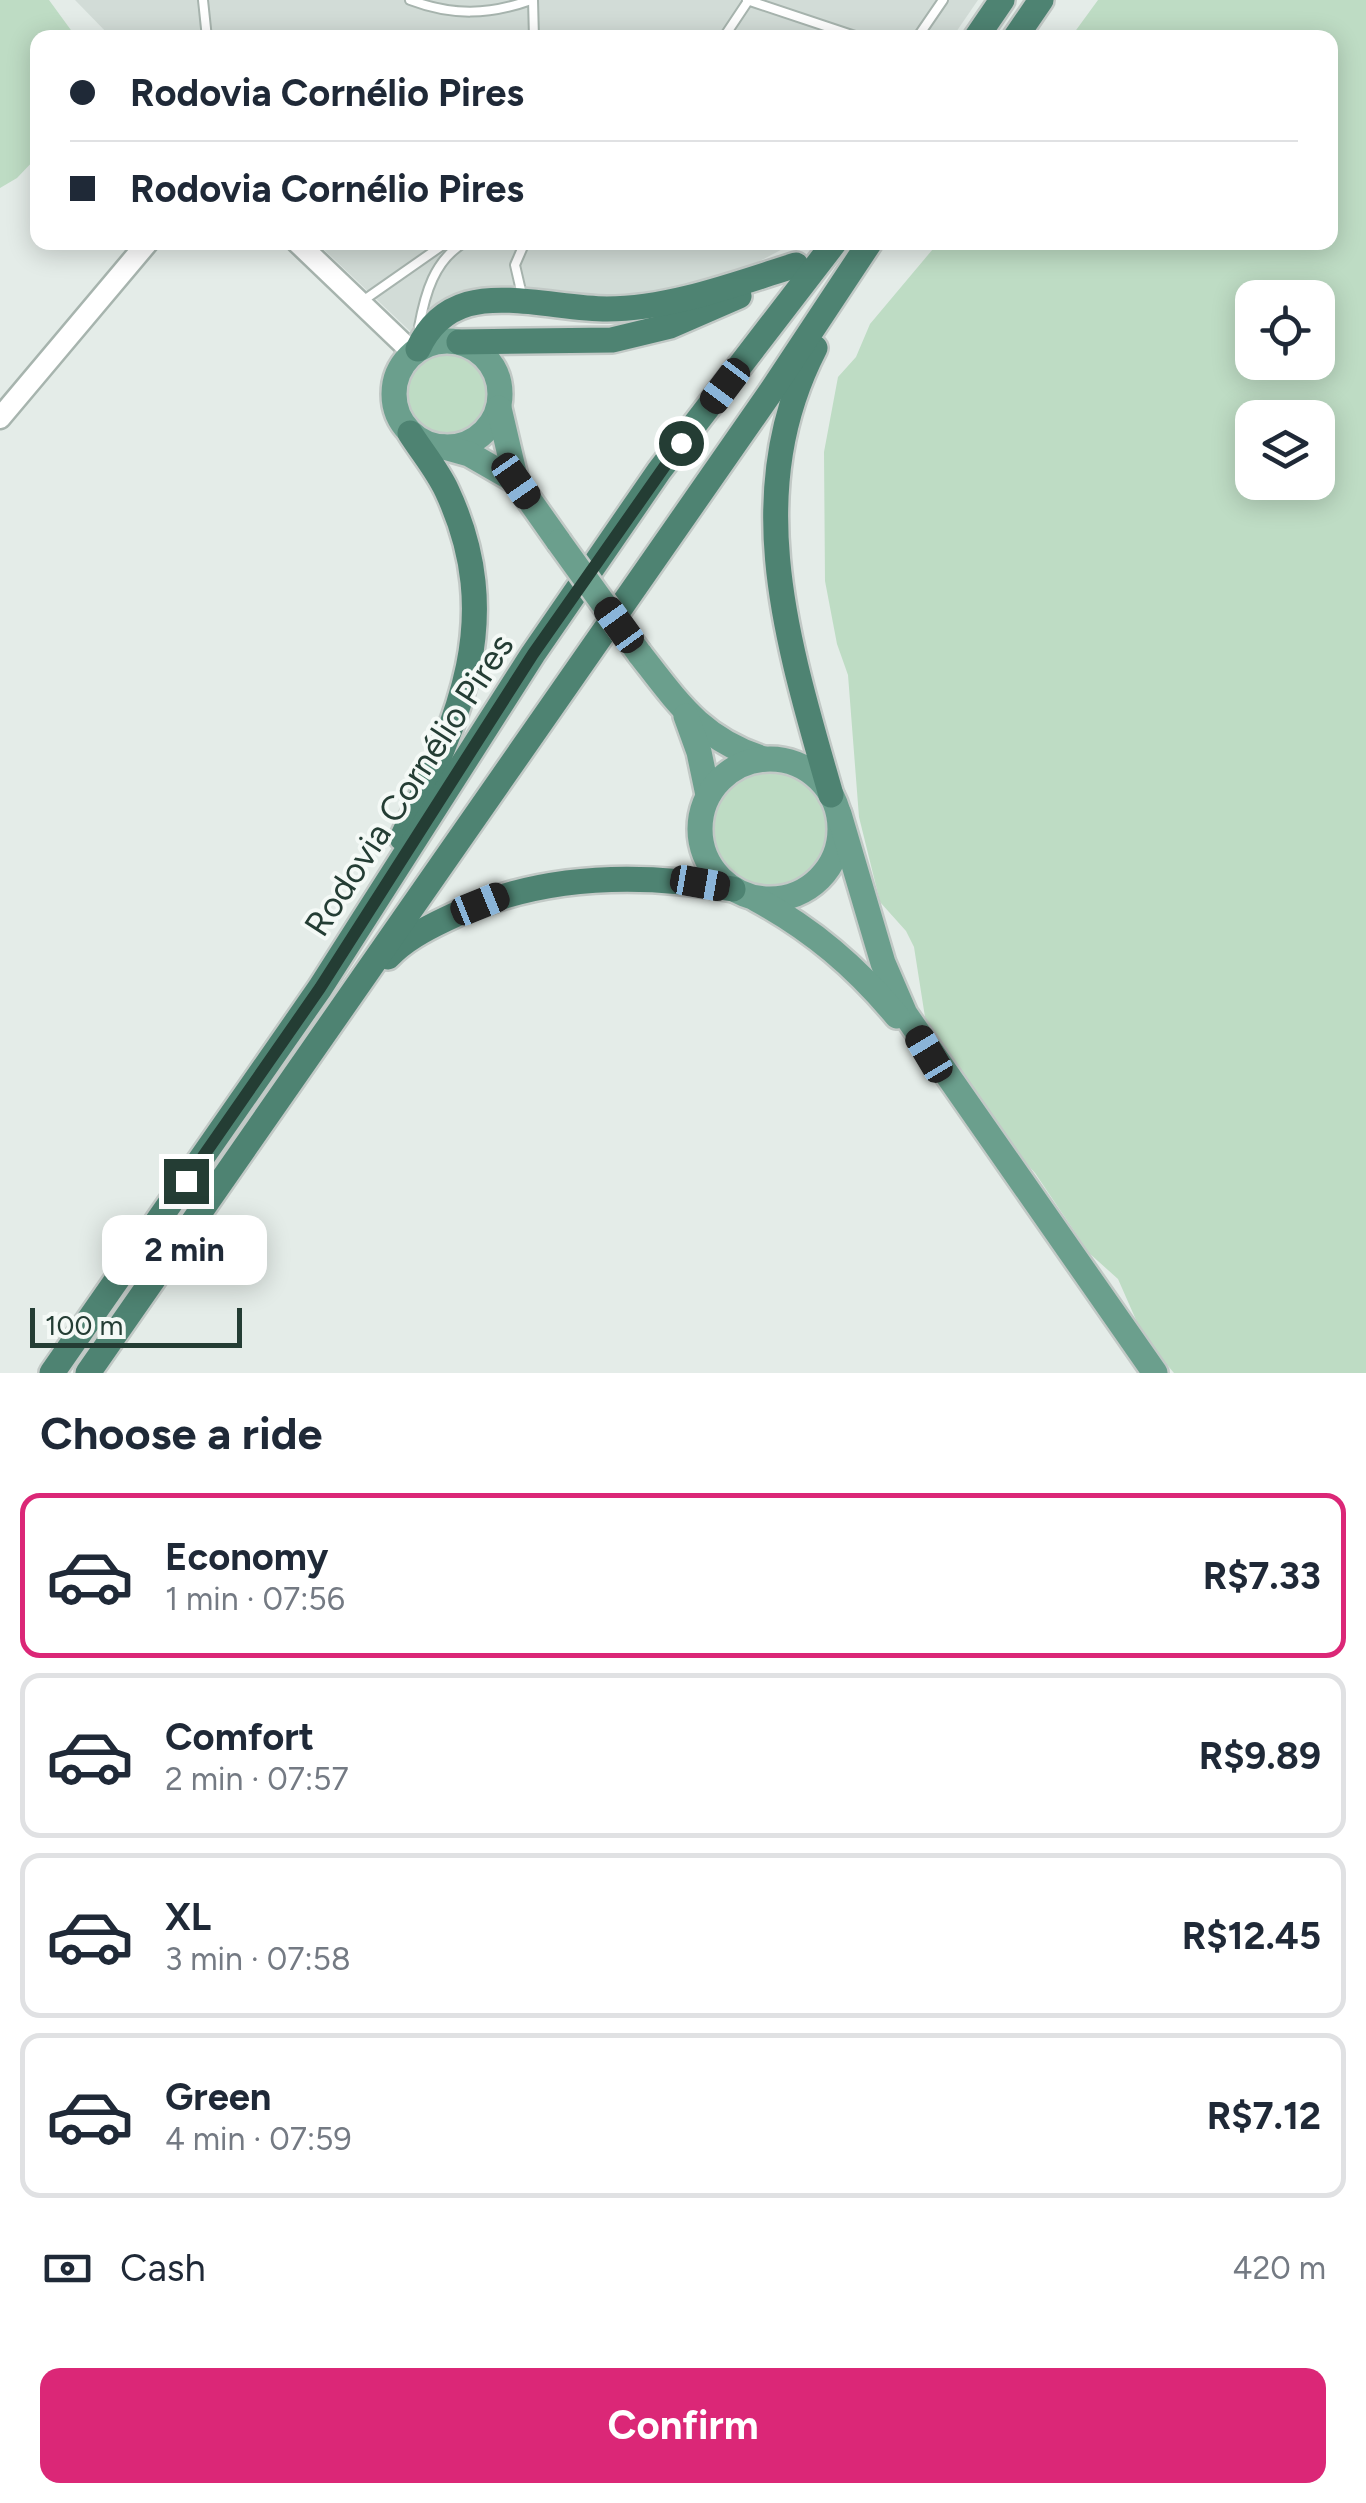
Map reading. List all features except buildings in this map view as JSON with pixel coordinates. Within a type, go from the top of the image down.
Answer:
[{"type":"highway","points":[[981,30],[1002,0]]},
{"type":"highway","points":[[1020,30],[1041,0]]},
{"type":"highway","points":[[459,342],[612,340],[670,326],[743,294],[819,250]]},
{"type":"highway","name":"Rodovia Cornélio Pires","points":[[52,1373],[362,924],[533,654],[659,472],[826,250]]},
{"type":"highway","name":"Rodovia Cornélio Pires","points":[[88,1373],[864,250]]},
{"type":"highway","points":[[835,804],[799,681],[777,569],[774,504],[788,417],[804,370],[866,250]]},
{"type":"highway","points":[[415,351],[442,316],[461,306],[485,301],[610,309],[643,306],[796,265]]},
{"type":"highway","points":[[362,924],[451,732],[470,672],[477,615],[474,572],[462,530],[446,488],[410,433]]},
{"type":"highway","points":[[336,1017],[395,950],[421,931],[502,895],[541,885],[668,879],[743,893]]},
{"type":"main road","points":[[516,481],[469,454],[410,433],[399,418],[395,382],[402,365],[415,351],[443,341],[459,342],[475,348],[497,374],[498,408],[516,481],[684,711],[720,742],[764,759],[803,767],[835,804],[883,963],[904,1014],[1156,1373]]},
{"type":"main road","points":[[444,447],[478,437],[491,424],[498,408]]},
{"type":"main road","points":[[684,711],[699,752],[708,796]]},
{"type":"main road","points":[[764,759],[732,771],[708,796],[701,815],[702,847],[717,875],[790,918],[854,966],[929,1054]]},
{"type":"main road","points":[[743,893],[776,899],[800,893],[819,879],[833,860],[840,837],[835,804]]},
{"type":"street","points":[[0,418],[141,250]]},
{"type":"street","points":[[306,250],[415,351]]},
{"type":"lane","points":[[203,0],[206,30]]},
{"type":"lane","points":[[410,0],[432,8],[479,14],[532,0],[534,30]]},
{"type":"lane","points":[[728,30],[747,0],[838,30]]},
{"type":"lane","points":[[922,30],[942,0]]},
{"type":"lane","points":[[360,303],[442,250]]},
{"type":"lane","points":[[415,351],[424,300],[447,250]]},
{"type":"lane","points":[[521,250],[515,264],[516,282],[526,304]]},
{"type":"shaded area","points":[[75,0],[978,0],[957,30],[104,30]]},
{"type":"shaded area","points":[[324,250],[781,250],[741,271],[657,295],[446,303],[412,333]]},
{"type":"green space","points":[[0,0],[49,0],[71,30],[30,30],[30,164],[0,188]]},
{"type":"green space","points":[[1098,0],[1366,0],[1366,1373],[1174,1373],[1144,1338],[1118,1279],[1089,1253],[1035,1173],[987,1120],[940,1052],[925,1017],[914,947],[906,931],[880,902],[859,817],[848,675],[837,644],[825,581],[824,452],[838,377],[856,357],[870,324],[932,250],[1338,250],[1338,30],[1076,30]]},
{"type":"green space","points":[[438,355],[454,355],[480,373],[487,396],[484,412],[475,425],[454,437],[438,437],[412,419],[405,404],[405,388],[423,362]]},
{"type":"green space","points":[[770,769],[793,774],[812,787],[825,806],[830,829],[825,852],[812,871],[793,884],[770,889],[747,884],[728,871],[715,852],[710,829],[715,806],[728,787],[747,774]]},
{"type":"route","points":[[186,1181],[320,988],[533,654],[681,443]]}]
